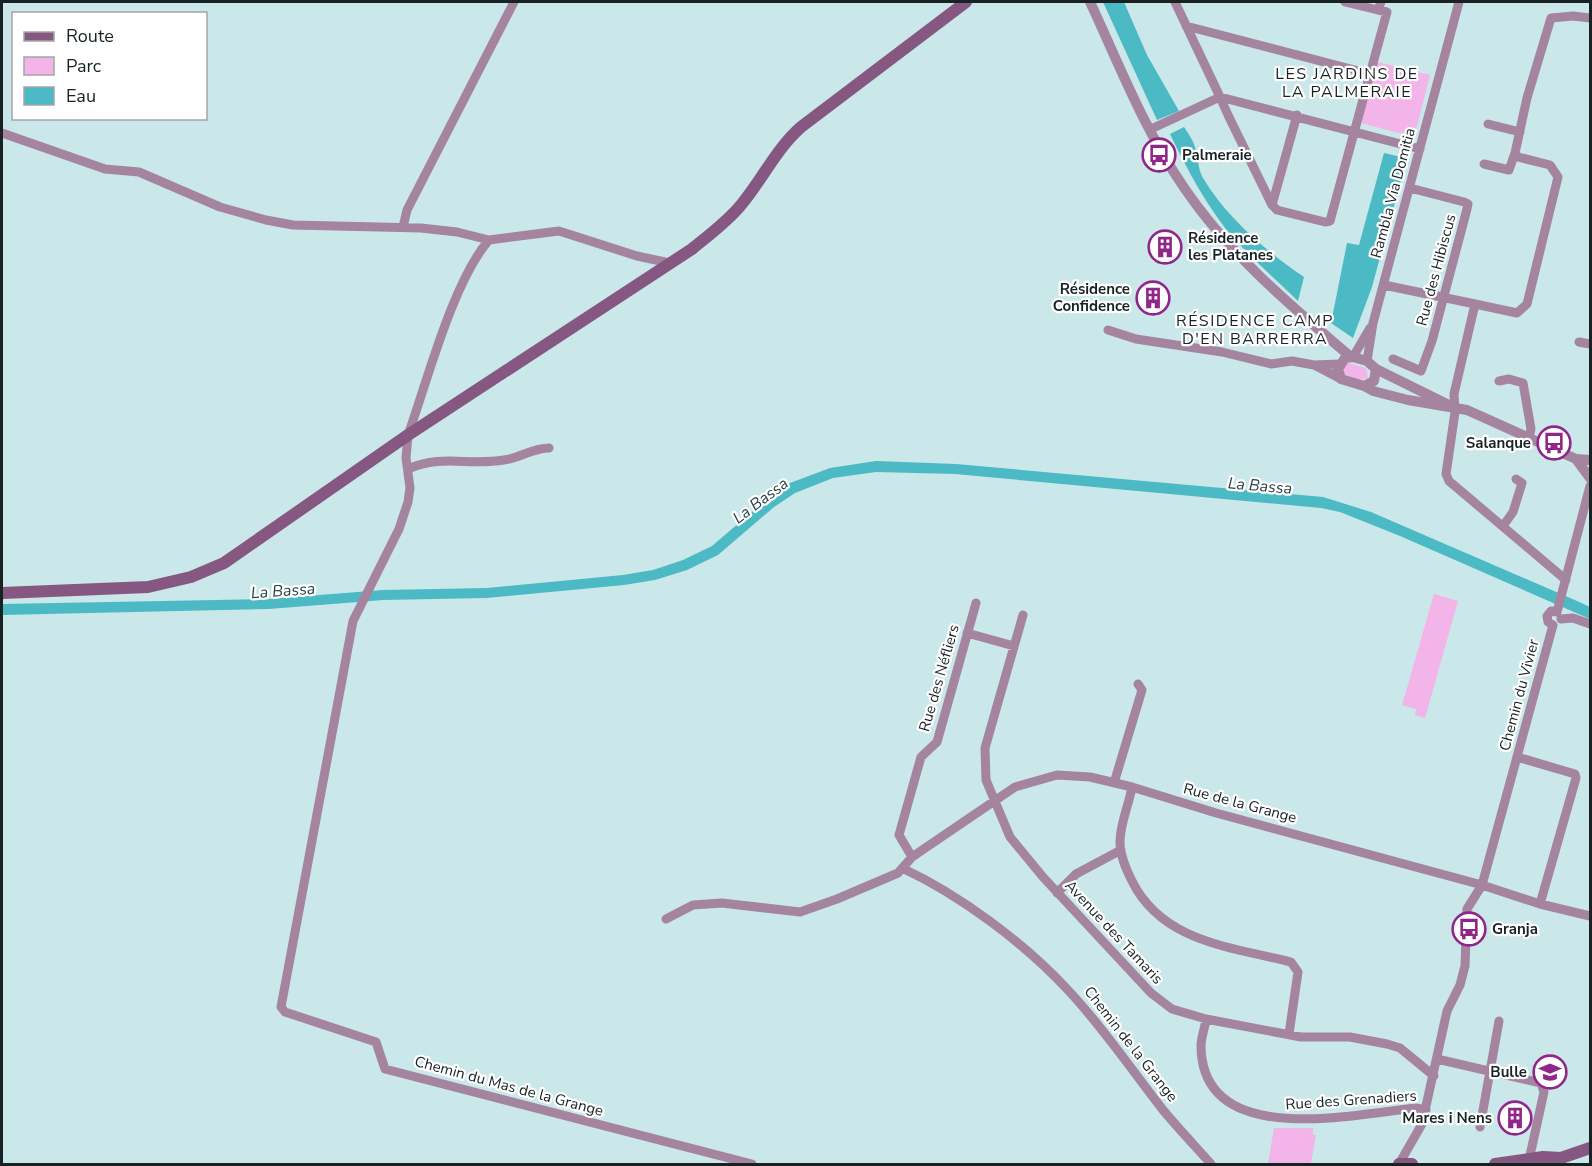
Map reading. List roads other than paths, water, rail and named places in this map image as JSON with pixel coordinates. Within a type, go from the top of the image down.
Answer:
[{"type":"main road","points":[[2,593],[148,587],[191,577],[224,563],[408,435],[670,263],[720,227],[741,206],[787,140],[801,127],[966,2]]},
{"type":"main road","points":[[1496,1164],[1539,1161],[1575,1155],[1590,1146]]},
{"type":"main road","points":[[1399,1164],[1412,1164]]},
{"type":"street","points":[[403,227],[408,210],[514,2]]},
{"type":"street","points":[[1090,2],[1151,129],[1184,188],[1244,263],[1337,345],[1346,359],[1341,379]]},
{"type":"street","points":[[1175,2],[1272,205],[1277,210],[1324,222],[1330,221],[1387,12],[1379,6],[1345,2]]},
{"type":"street","name":"Rambla Via Domitia","points":[[1367,361],[1373,323],[1459,2]]},
{"type":"street","points":[[1484,164],[1509,170],[1551,18],[1573,16],[1590,18]]},
{"type":"street","points":[[1186,26],[1370,74]]},
{"type":"street","points":[[1151,129],[1220,97],[1297,115],[1420,149]]},
{"type":"street","points":[[1272,205],[1297,115]]},
{"type":"street","points":[[1488,124],[1520,132]]},
{"type":"street","points":[[2,132],[105,169],[139,172],[220,207],[266,220],[293,225],[403,227],[457,232],[489,240],[559,231],[637,256],[670,263]]},
{"type":"street","points":[[1384,285],[1516,313],[1527,304],[1558,177],[1550,165],[1518,157],[1515,153]]},
{"type":"street","name":"Rue des Hibiscus","points":[[1393,359],[1421,371],[1444,297],[1468,204],[1410,188]]},
{"type":"street","points":[[489,240],[480,250],[459,292],[408,435],[405,458],[408,469],[432,460],[487,462],[522,456],[537,448],[549,448]]},
{"type":"street","points":[[1475,304],[1454,394],[1455,409],[1446,474],[1449,481],[1566,580]]},
{"type":"street","name":"Rambla Via Domitia","points":[[1346,359],[1373,323]]},
{"type":"street","points":[[1108,330],[1136,339],[1222,352],[1271,364],[1292,361],[1314,365],[1341,379],[1373,391],[1408,400],[1467,410],[1576,459],[1589,474],[1559,612],[1590,624]]},
{"type":"street","points":[[1579,342],[1590,344]]},
{"type":"street","points":[[1314,365],[1346,359],[1367,361],[1376,369],[1455,409]]},
{"type":"street","points":[[1364,386],[1374,381],[1376,369]]},
{"type":"street","points":[[1499,381],[1509,379],[1523,383],[1531,429],[1529,437]]},
{"type":"street","points":[[1408,400],[1412,386]]},
{"type":"street","name":"Chemin du Mas de la Grange","points":[[408,469],[408,502],[399,529],[353,621],[330,733],[281,1007],[285,1012],[376,1042],[385,1069],[752,1164]]},
{"type":"street","points":[[1503,526],[1513,512],[1522,483],[1516,479]]},
{"type":"street","name":"Rue des Néfliers","points":[[912,857],[899,835],[921,757],[937,742],[976,603]]},
{"type":"street","name":"Chemin du Vivier","points":[[1399,1164],[1426,1110],[1447,1011],[1460,985],[1465,966],[1467,909],[1482,885],[1513,772],[1553,625],[1548,622],[1547,616],[1551,611],[1559,612]]},
{"type":"street","name":"Avenue des Tamaris","points":[[1023,615],[985,748],[986,780],[1010,837],[1057,893],[1160,1001],[1172,1009],[1206,1019],[1289,1034],[1318,1038],[1350,1037],[1401,1048],[1434,1076]]},
{"type":"street","points":[[967,633],[1014,646]]},
{"type":"street","points":[[1114,783],[1142,690],[1138,684]]},
{"type":"street","points":[[1517,757],[1575,774],[1576,778],[1539,904]]},
{"type":"street","name":"Rue de la Grange","points":[[902,868],[912,857],[1015,787],[1057,775],[1090,777],[1482,885],[1539,904],[1590,916]]},
{"type":"street","points":[[1132,787],[1122,826],[1121,850],[1123,863],[1137,890],[1168,926],[1193,937],[1291,962],[1298,972],[1289,1034]]},
{"type":"street","points":[[1057,893],[1076,873],[1121,850]]},
{"type":"street","points":[[666,919],[693,906],[722,903],[800,912],[837,899],[902,868]]},
{"type":"street","name":"Chemin de la Grange","points":[[902,868],[931,881],[1013,939],[1065,987],[1100,1026],[1163,1110],[1211,1164]]},
{"type":"street","name":"Rue des Grenadiers","points":[[1206,1019],[1201,1047],[1207,1074],[1220,1094],[1250,1112],[1269,1118],[1300,1120],[1416,1108],[1426,1110]]},
{"type":"street","points":[[1480,1127],[1499,1021]]},
{"type":"street","points":[[1437,1059],[1541,1083],[1544,1092],[1539,1161]]},
{"type":"street","points":[[1411,1142],[1409,1152],[1412,1164]]},
{"type":"water","points":[[1103,2],[1124,2],[1147,55],[1179,111],[1157,120]]},
{"type":"water","points":[[1184,127],[1194,144],[1203,178],[1223,206],[1248,233],[1304,277],[1298,301],[1235,240],[1207,203],[1170,134]]},
{"type":"water","points":[[1384,153],[1401,157],[1404,169],[1372,287],[1353,338],[1331,323],[1347,243],[1359,245]]},
{"type":"water","points":[[876,461],[956,464],[1323,497],[1371,512],[1577,601],[1590,607],[1590,619],[1400,536],[1340,512],[1321,508],[955,474],[876,472],[833,478],[795,493],[774,507],[718,555],[687,570],[655,580],[487,598],[383,600],[269,609],[2,615],[2,604],[268,599],[383,590],[487,588],[653,570],[683,560],[712,546],[767,499],[790,483],[830,468]]},
{"type":"place","name":"Palmeraie","points":[[1159,155]]},
{"type":"place","name":"Résidence les Platanes","points":[[1165,247]]},
{"type":"place","name":"Résidence Confidence","points":[[1153,298]]},
{"type":"place","name":"Salanque","points":[[1554,443]]},
{"type":"place","name":"Granja","points":[[1469,929]]},
{"type":"place","name":"Bulle","points":[[1550,1072]]},
{"type":"place","name":"Mares i Nens","points":[[1515,1118]]},
{"type":"district","name":"LES JARDINS DE LA PALMERAIE","points":[[1347,82]]},
{"type":"district","name":"RÉSIDENCE CAMP D'EN BARRERRA","points":[[1255,329]]},
{"type":"water label","name":"La Bassa","points":[[1260,485]]},
{"type":"water label","name":"La Bassa","points":[[760,500]]},
{"type":"water label","name":"La Bassa","points":[[283,590]]}]
